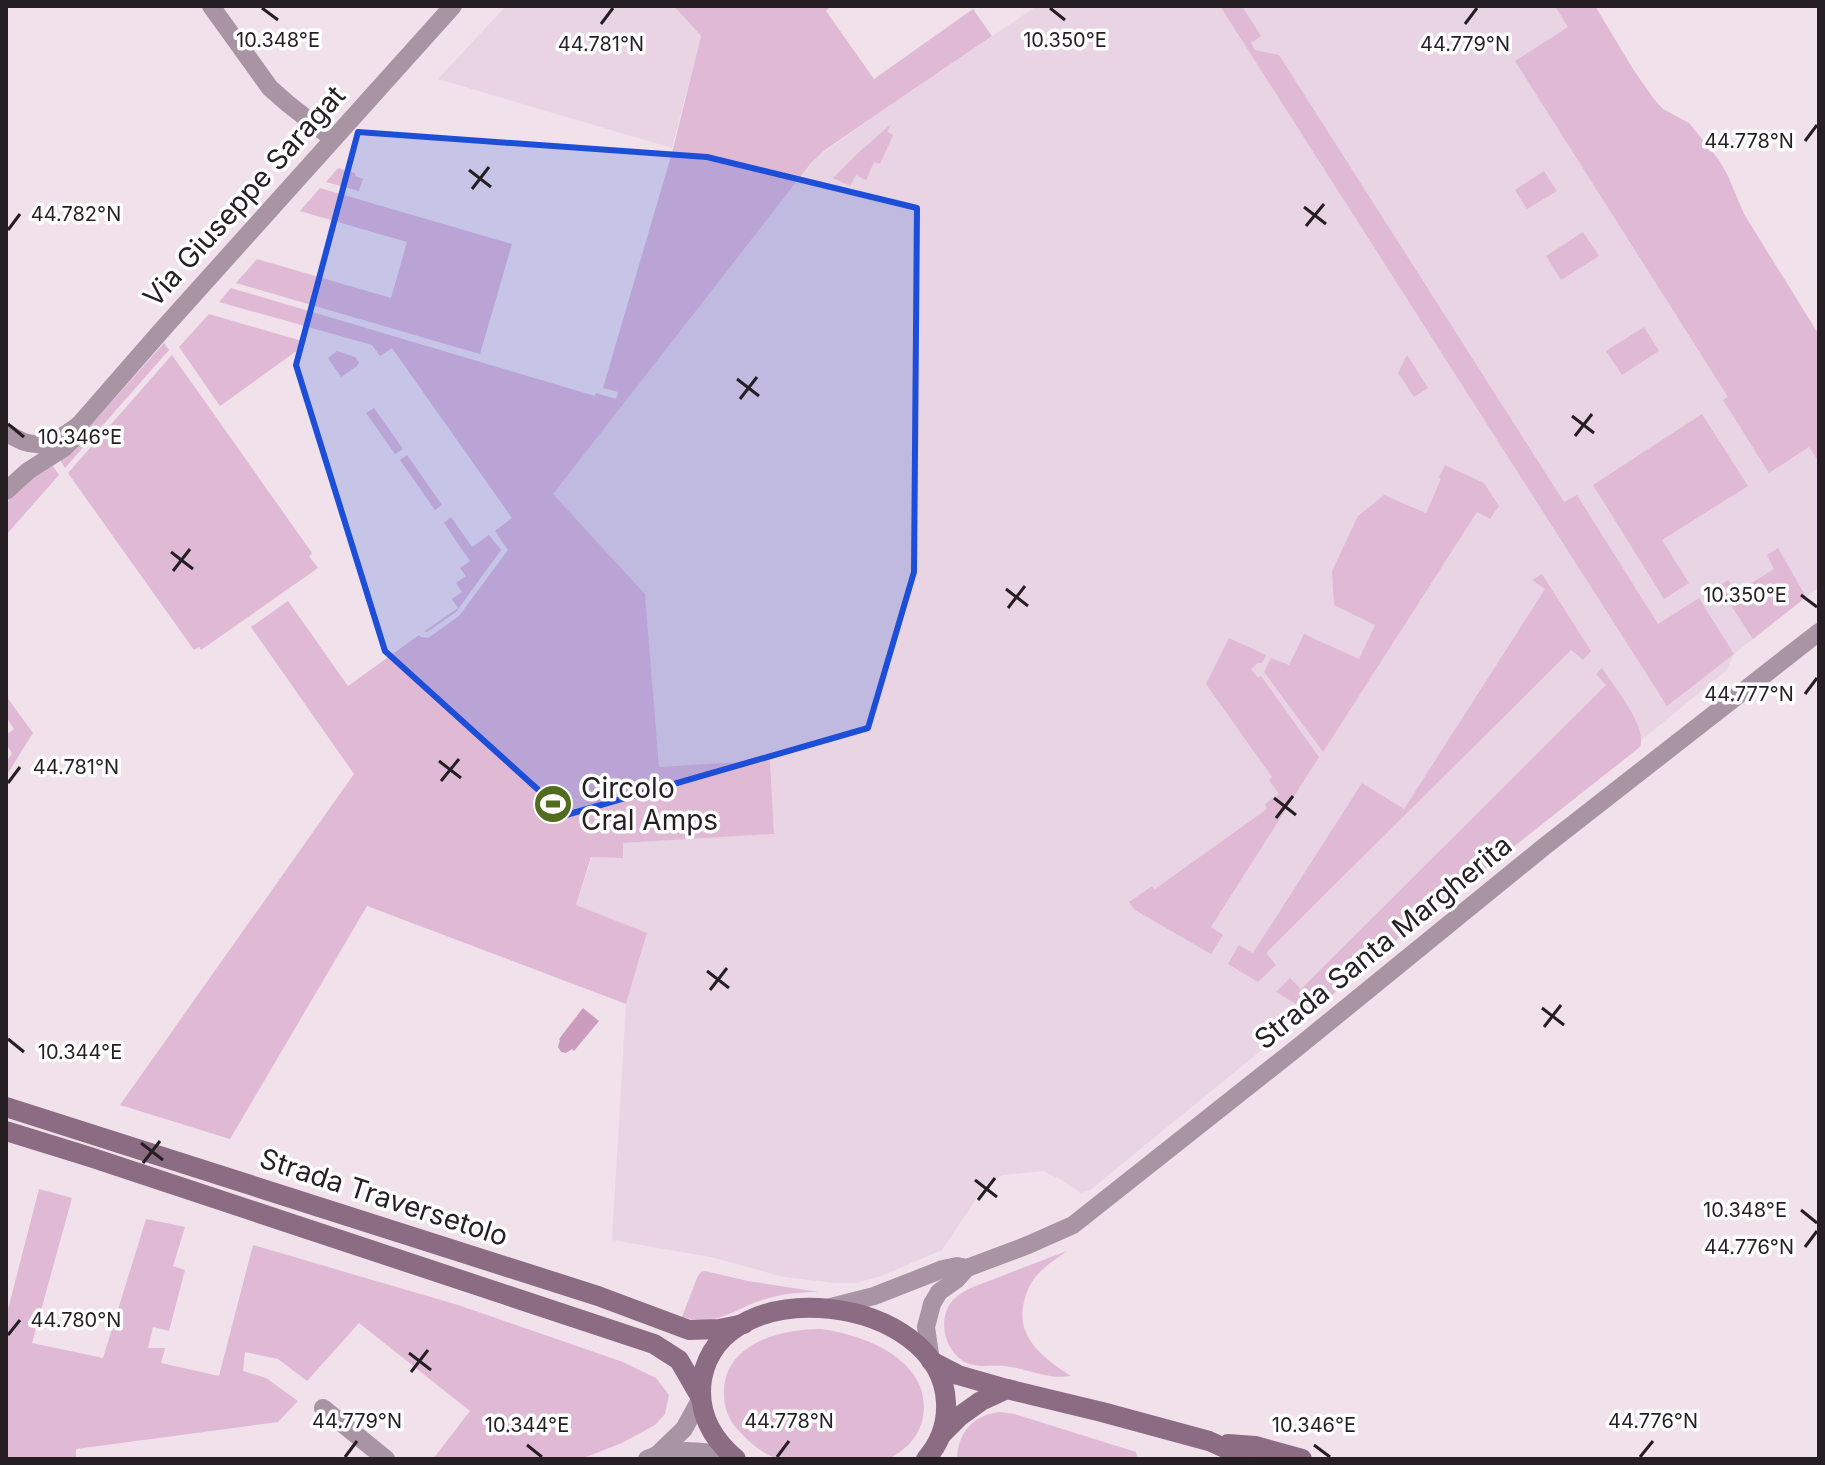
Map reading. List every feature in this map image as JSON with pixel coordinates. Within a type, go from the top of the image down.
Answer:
[{"type":"main road","name":"Strada Traversetolo","points":[[6,1107],[598,1296],[689,1330],[744,1324],[783,1310],[827,1308],[857,1313],[885,1324],[910,1340],[931,1361],[941,1378],[946,1397],[946,1416],[942,1434],[926,1459]]},
{"type":"main road","name":"Strada Traversetolo","points":[[6,1131],[654,1344],[679,1360],[701,1398]]},
{"type":"main road","name":"Strada Traversetolo","points":[[734,1457],[710,1430],[701,1398],[703,1376],[711,1355],[725,1337],[744,1324]]},
{"type":"main road","name":"Strada Traversetolo","points":[[931,1361],[958,1375],[1007,1389],[1209,1441],[1255,1446],[1302,1459]]},
{"type":"main road","name":"Strada Traversetolo","points":[[942,1434],[981,1401],[1007,1389]]},
{"type":"main road","name":"Strada Traversetolo","points":[[1209,1441],[1249,1459]]},
{"type":"street","points":[[211,6],[270,88],[333,139]]},
{"type":"street","name":"Via Giuseppe Saragat","points":[[6,491],[28,471],[71,441],[79,425],[161,331],[453,6]]},
{"type":"street","name":"Via Giuseppe Saragat","points":[[6,447],[14,443],[48,444],[79,425]]},
{"type":"street","points":[[6,432],[25,443]]},
{"type":"street","name":"Via Giuseppe Saragat","points":[[6,474],[16,476],[28,471]]},
{"type":"street","name":"Strada Santa Margherita","points":[[931,1361],[926,1327],[932,1304],[939,1292],[967,1268],[1073,1225],[1289,1055],[1545,846],[1819,632]]},
{"type":"street","name":"Strada Santa Margherita","points":[[827,1308],[874,1296],[943,1269],[957,1266],[967,1268]]},
{"type":"street","points":[[652,1457],[684,1429],[701,1398]]},
{"type":"street","points":[[323,1408],[386,1459]]},
{"type":"street","points":[[652,1457],[691,1450],[734,1457]]},
{"type":"highlighted area","points":[[358,132],[707,157],[917,208],[914,572],[868,728],[566,815],[385,651],[296,365]]},
{"type":"shaded area","points":[[506,6],[674,6],[701,36],[672,148],[438,79]]},
{"type":"shaded area","name":"Circolo Cral Amps","points":[[674,6],[827,6],[826,11],[874,79],[973,9],[992,36],[812,162],[553,494],[645,594],[659,767],[770,760],[774,834],[623,843],[623,858],[591,857],[576,905],[647,933],[626,1004],[367,906],[230,1139],[120,1105],[354,774],[251,627],[288,601],[348,686],[419,635],[428,638],[459,616],[508,550],[495,531],[512,518],[392,348],[380,356],[372,345],[219,302],[231,288],[595,396],[596,393],[616,399],[618,392],[603,388],[673,149],[701,36]]},
{"type":"shaded area","points":[[1037,6],[1575,6],[1819,386],[1819,587],[1734,654],[1726,671],[1089,1191],[1081,1193],[1043,1171],[1003,1175],[986,1184],[942,1250],[881,1276],[856,1283],[784,1277],[711,1257],[612,1240],[626,1004],[647,934],[576,905],[592,857],[622,843],[774,834],[770,760],[659,768],[645,594],[553,494],[816,158]]},
{"type":"shaded area","points":[[1220,6],[1242,6],[1261,36],[1251,43],[1255,50],[1279,55],[1564,502],[1577,495],[1658,624],[1699,598],[1734,654],[1667,706]]},
{"type":"shaded area","points":[[1555,6],[1595,6],[1653,98],[1663,109],[1689,123],[1719,160],[1744,214],[1819,335],[1819,462],[1809,447],[1769,473],[1723,400],[1728,397],[1515,61],[1568,27]]},
{"type":"shaded area","points":[[891,124],[887,132],[893,135],[880,164],[874,162],[866,180],[856,175],[850,186],[833,178],[858,153]]},
{"type":"shaded area","points":[[338,168],[363,179],[359,191],[326,182]]},
{"type":"shaded area","points":[[1544,171],[1557,191],[1527,209],[1515,190]]},
{"type":"shaded area","points":[[320,188],[512,244],[480,354],[236,283],[257,259],[391,298],[407,242],[300,211]]},
{"type":"shaded area","points":[[1583,232],[1599,256],[1561,280],[1546,256]]},
{"type":"shaded area","points":[[209,314],[302,341],[298,350],[220,406],[179,347]]},
{"type":"shaded area","points":[[1644,327],[1659,351],[1622,375],[1606,351]]},
{"type":"shaded area","points":[[164,343],[169,350],[65,468],[60,460]]},
{"type":"shaded area","points":[[337,351],[355,357],[359,362],[341,377],[328,358]]},
{"type":"shaded area","points":[[172,355],[312,553],[309,556],[318,568],[201,650],[199,647],[194,650],[68,473]]},
{"type":"shaded area","points":[[1407,355],[1428,388],[1414,397],[1398,373]]},
{"type":"shaded area","points":[[374,408],[403,449],[395,454],[366,413]]},
{"type":"shaded area","points":[[1702,414],[1748,486],[1662,540],[1689,583],[1664,599],[1593,485]]},
{"type":"shaded area","points":[[407,455],[442,505],[435,510],[400,460]]},
{"type":"shaded area","points":[[1445,465],[1484,483],[1499,506],[1490,519],[1477,512],[1323,752],[1264,672],[1271,658],[1289,665],[1304,634],[1359,659],[1375,625],[1334,605],[1332,571],[1358,516],[1384,495],[1426,513]]},
{"type":"shaded area","points":[[53,466],[59,475],[6,535],[7,503],[26,482]]},
{"type":"shaded area","points":[[451,517],[472,547],[489,535],[501,550],[456,612],[427,632],[458,608],[452,599],[462,592],[456,583],[466,576],[460,568],[470,561],[444,523]]},
{"type":"shaded area","points":[[1778,548],[1806,597],[1753,639],[1718,586],[1728,580],[1737,592],[1774,569],[1767,555]]},
{"type":"shaded area","points":[[1542,574],[1591,651],[1583,660],[1571,650],[1266,953],[1276,965],[1258,982],[1228,964],[1239,945],[1253,953],[1362,783],[1404,809],[1545,589],[1532,580]]},
{"type":"shaded area","points":[[1229,638],[1266,655],[1262,663],[1251,669],[1258,678],[1261,676],[1319,757],[1211,927],[1223,935],[1211,954],[1135,910],[1129,902],[1152,886],[1155,889],[1267,809],[1265,804],[1279,794],[1269,780],[1272,777],[1206,684]]},
{"type":"shaded area","points":[[1602,668],[1635,718],[1640,747],[1407,931],[1311,1013],[1276,992],[1290,978],[1301,989],[1606,685],[1596,674]]},
{"type":"shaded area","points":[[6,696],[33,733],[6,776],[6,763],[12,753],[6,744],[6,735],[14,729],[6,717]]},
{"type":"shaded area","points":[[583,1008],[599,1021],[574,1051],[561,1052],[559,1039]]},
{"type":"shaded area","points":[[39,1189],[72,1198],[32,1343],[103,1358],[146,1219],[185,1227],[173,1266],[185,1270],[169,1331],[153,1327],[148,1348],[165,1348],[161,1363],[219,1376],[253,1245],[458,1305],[623,1362],[656,1378],[669,1395],[665,1414],[655,1425],[622,1443],[581,1459],[433,1459],[470,1411],[359,1323],[307,1381],[278,1359],[245,1352],[243,1371],[266,1378],[298,1401],[278,1422],[76,1449],[76,1459],[6,1459],[6,1317]]},
{"type":"shaded area","points":[[1067,1251],[1045,1267],[1033,1281],[1025,1297],[1022,1315],[1034,1346],[1071,1376],[1054,1376],[1012,1367],[971,1365],[953,1352],[944,1326],[948,1308],[955,1298],[973,1287]]},
{"type":"shaded area","points":[[705,1271],[819,1292],[769,1298],[715,1319],[682,1317],[697,1278]]},
{"type":"shaded area","points":[[820,1329],[875,1344],[906,1366],[917,1380],[923,1397],[921,1424],[911,1442],[888,1459],[780,1459],[766,1454],[748,1441],[726,1411],[726,1378],[743,1352],[772,1336]]},
{"type":"shaded area","points":[[1000,1412],[1136,1452],[1137,1456],[1134,1459],[957,1459],[960,1440],[969,1426],[982,1417]]},
{"type":"place","name":"Circolo Cral Amps","points":[[553,804]]}]
